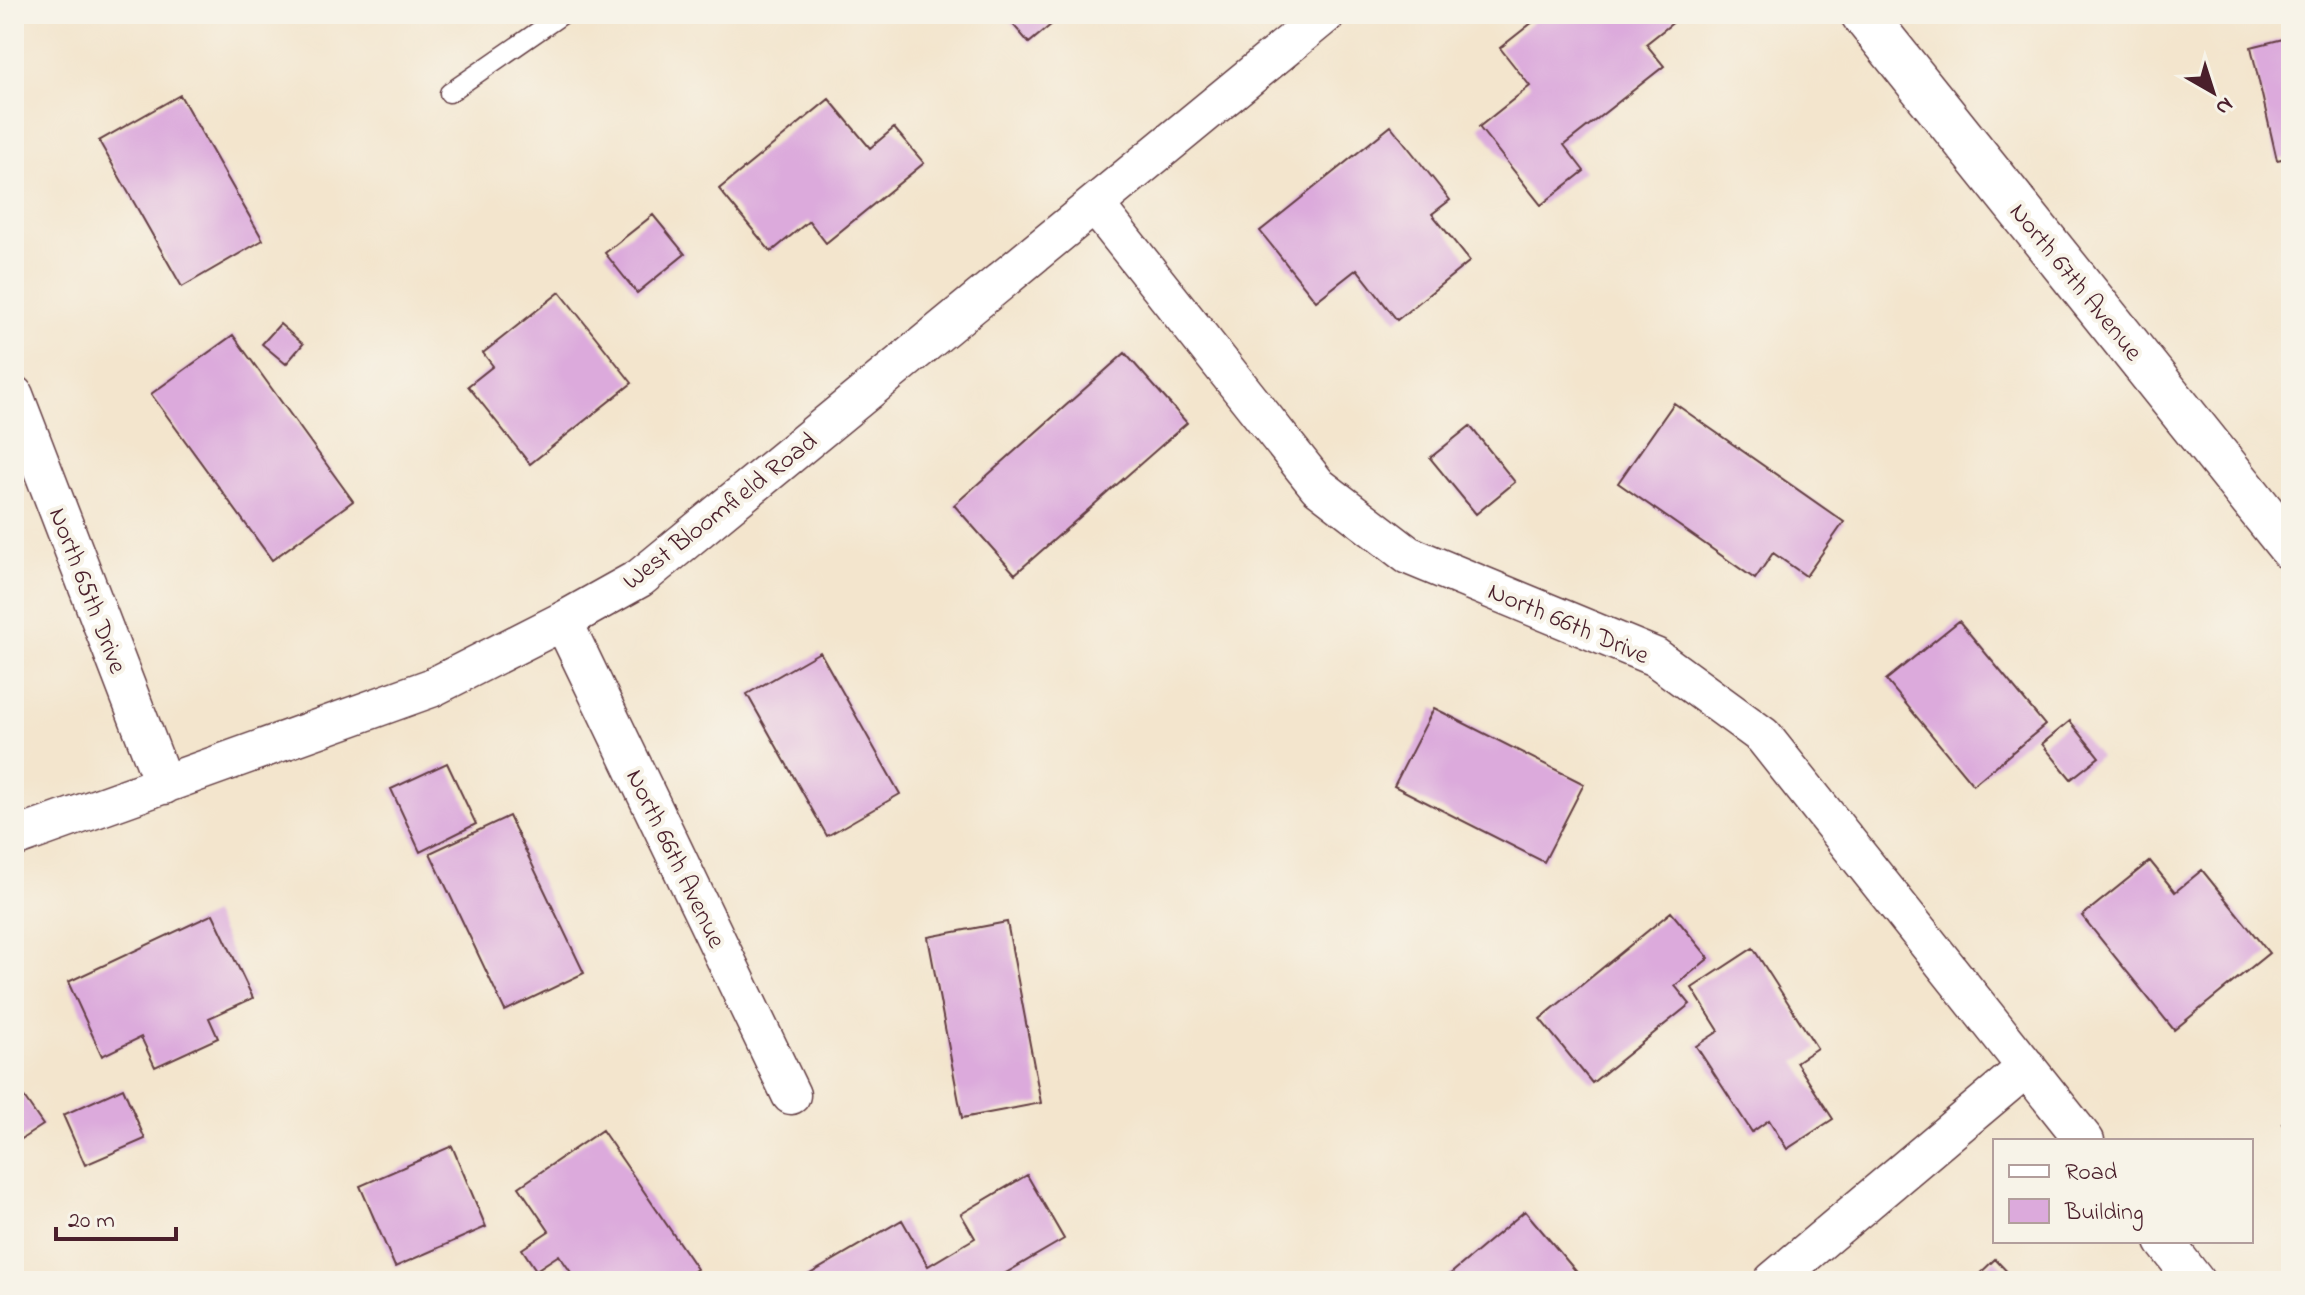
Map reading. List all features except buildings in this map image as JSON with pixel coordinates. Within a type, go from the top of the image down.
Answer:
[{"type":"main road","name":"North 67th Avenue","points":[[1863,14],[2291,548]]},
{"type":"street","name":"West Bloomfield Road","points":[[14,838],[431,688],[640,578],[1326,14]]},
{"type":"street","name":"North 66th Drive","points":[[1095,205],[1318,486],[1408,555],[1655,657],[1763,736],[2083,1139]]},
{"type":"street","name":"North 65th Drive","points":[[14,395],[164,785]]},
{"type":"street","name":"North 66th Avenue","points":[[563,621],[791,1095]]},
{"type":"street","points":[[1773,1281],[2027,1067]]},
{"type":"street","points":[[2166,1243],[2195,1281]]},
{"type":"lane","points":[[449,93],[563,14]]}]
